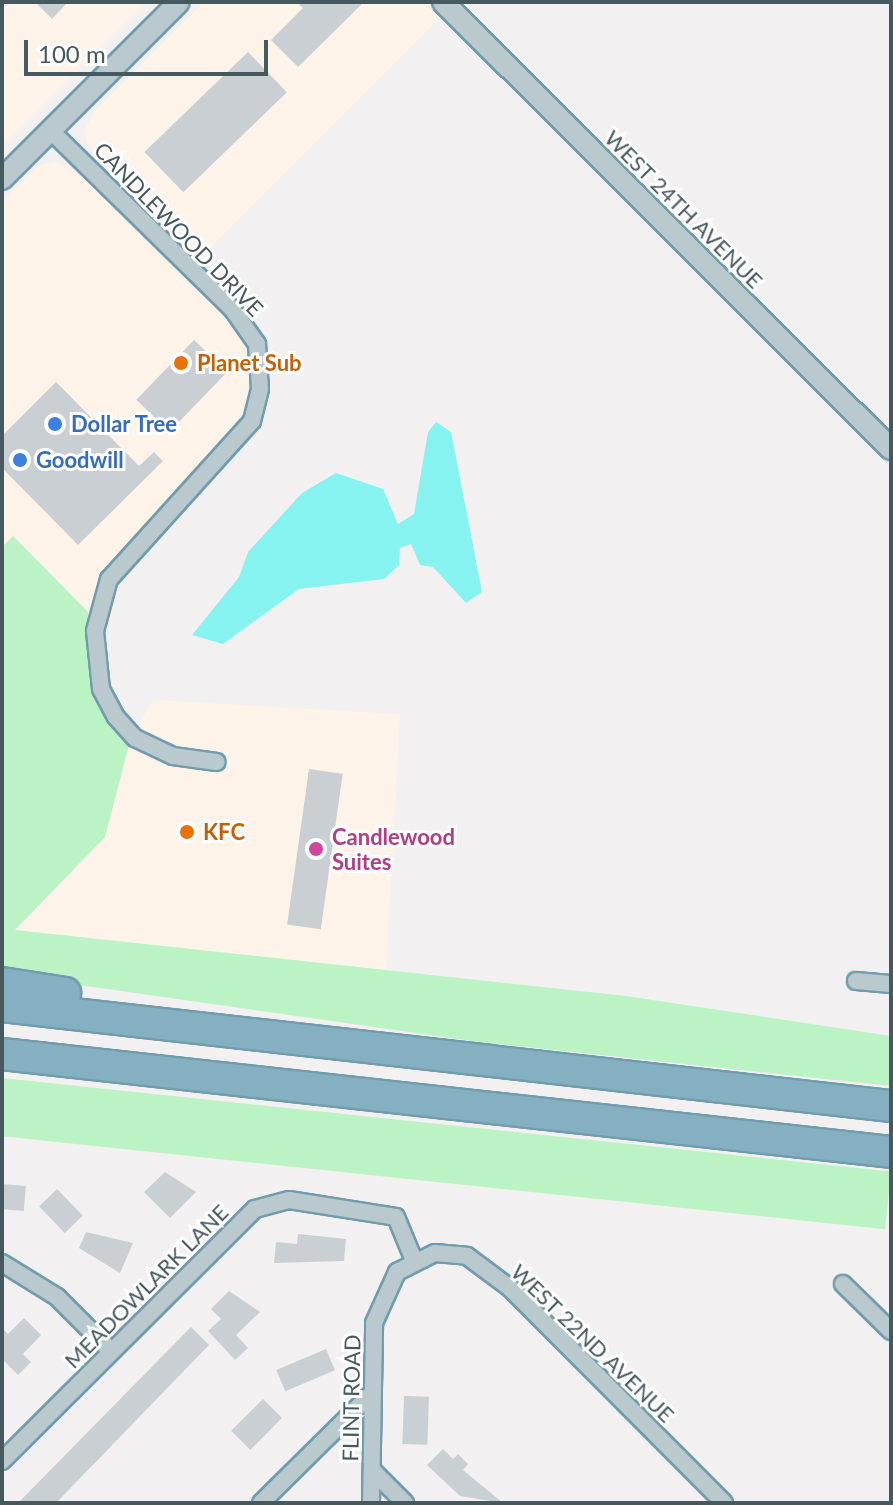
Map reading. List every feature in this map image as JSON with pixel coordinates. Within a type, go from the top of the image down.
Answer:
[{"type":"highway","points":[[2,983],[175,1011],[239,1030]]},
{"type":"highway","points":[[2,1006],[239,1030],[891,1106]]},
{"type":"highway","points":[[2,1054],[891,1152]]},
{"type":"street","points":[[2,179],[179,2]]},
{"type":"street","name":"WEST 24TH AVENUE","points":[[443,2],[891,449]]},
{"type":"street","name":"CANDLEWOOD DRIVE","points":[[50,130],[233,310],[257,344],[260,389],[252,421],[109,579],[95,631],[101,689],[125,727],[173,756],[217,762]]},
{"type":"street","points":[[856,981],[891,984]]},
{"type":"street","name":"MEADOWLARK LANE","points":[[2,1461],[255,1209],[289,1200],[396,1217],[413,1258]]},
{"type":"street","name":"WEST 22ND AVENUE","points":[[413,1258],[467,1256],[510,1288],[724,1503]]},
{"type":"street","name":"FLINT ROAD","points":[[371,1503],[369,1396],[380,1299],[413,1258]]},
{"type":"street","points":[[2,1263],[57,1297],[111,1351]]},
{"type":"street","points":[[843,1284],[891,1331]]},
{"type":"street","points":[[261,1503],[369,1396]]},
{"type":"street","points":[[372,1470],[405,1503]]},
{"type":"shaded area","points":[[2,2],[147,2],[2,147]]},
{"type":"shaded area","points":[[204,2],[426,2],[441,17],[201,257],[88,145],[84,132],[94,112]]},
{"type":"shaded area","points":[[56,161],[87,179],[231,316],[245,336],[255,380],[230,440],[120,550],[98,580],[88,612],[13,537],[2,547],[2,202],[37,166]]},
{"type":"shaded area","points":[[153,700],[400,714],[386,970],[14,930],[105,837],[127,746]]},
{"type":"green space","points":[[13,536],[88,612],[91,686],[130,741],[105,837],[15,930],[626,996],[891,1036],[891,1086],[479,1042],[2,974],[2,547]]},
{"type":"green space","points":[[2,1078],[891,1171],[885,1229],[2,1136]]},
{"type":"water","points":[[436,422],[451,432],[482,592],[466,603],[433,567],[420,565],[411,544],[400,548],[399,565],[384,579],[299,589],[223,644],[192,635],[239,577],[248,552],[302,493],[336,473],[383,489],[398,524],[414,514],[428,432]]},
{"type":"building","points":[[35,2],[68,2],[52,19]]},
{"type":"building","points":[[297,2],[364,2],[298,67],[271,40],[303,8]]},
{"type":"building","points":[[248,52],[287,92],[183,192],[144,152]]},
{"type":"building","points":[[194,340],[227,372],[169,432],[136,400]]},
{"type":"building","points":[[56,382],[139,466],[154,452],[163,461],[78,545],[2,468],[2,436]]},
{"type":"building","name":"Candlewood Suites","points":[[309,769],[343,774],[321,929],[287,924]]},
{"type":"building","points":[[165,1172],[196,1192],[170,1218],[144,1192]]},
{"type":"building","points":[[2,1184],[26,1186],[24,1211],[2,1209]]},
{"type":"building","points":[[57,1189],[83,1216],[65,1233],[39,1206]]},
{"type":"building","points":[[86,1232],[133,1243],[120,1273],[79,1248]]},
{"type":"building","points":[[298,1234],[346,1239],[344,1261],[274,1263],[276,1242],[297,1244]]},
{"type":"building","points":[[229,1291],[260,1312],[236,1335],[248,1348],[235,1360],[208,1331],[221,1319],[211,1309]]},
{"type":"building","points":[[24,1318],[41,1335],[23,1354],[31,1362],[18,1375],[2,1359],[2,1328],[8,1334]]},
{"type":"building","points":[[191,1327],[209,1345],[56,1503],[18,1503]]},
{"type":"building","points":[[326,1349],[335,1370],[285,1391],[276,1370]]},
{"type":"building","points":[[404,1396],[429,1397],[427,1445],[402,1444]]},
{"type":"building","points":[[263,1399],[282,1418],[250,1450],[231,1431]]},
{"type":"building","points":[[443,1449],[453,1459],[458,1454],[468,1464],[463,1470],[503,1503],[460,1496],[427,1465]]},
{"type":"place","name":"Planet Sub","points":[[181,363]]},
{"type":"place","name":"Dollar Tree","points":[[55,424]]},
{"type":"place","name":"Goodwill","points":[[20,460]]},
{"type":"place","name":"KFC","points":[[187,832]]},
{"type":"place","name":"Candlewood Suites","points":[[316,849]]}]
